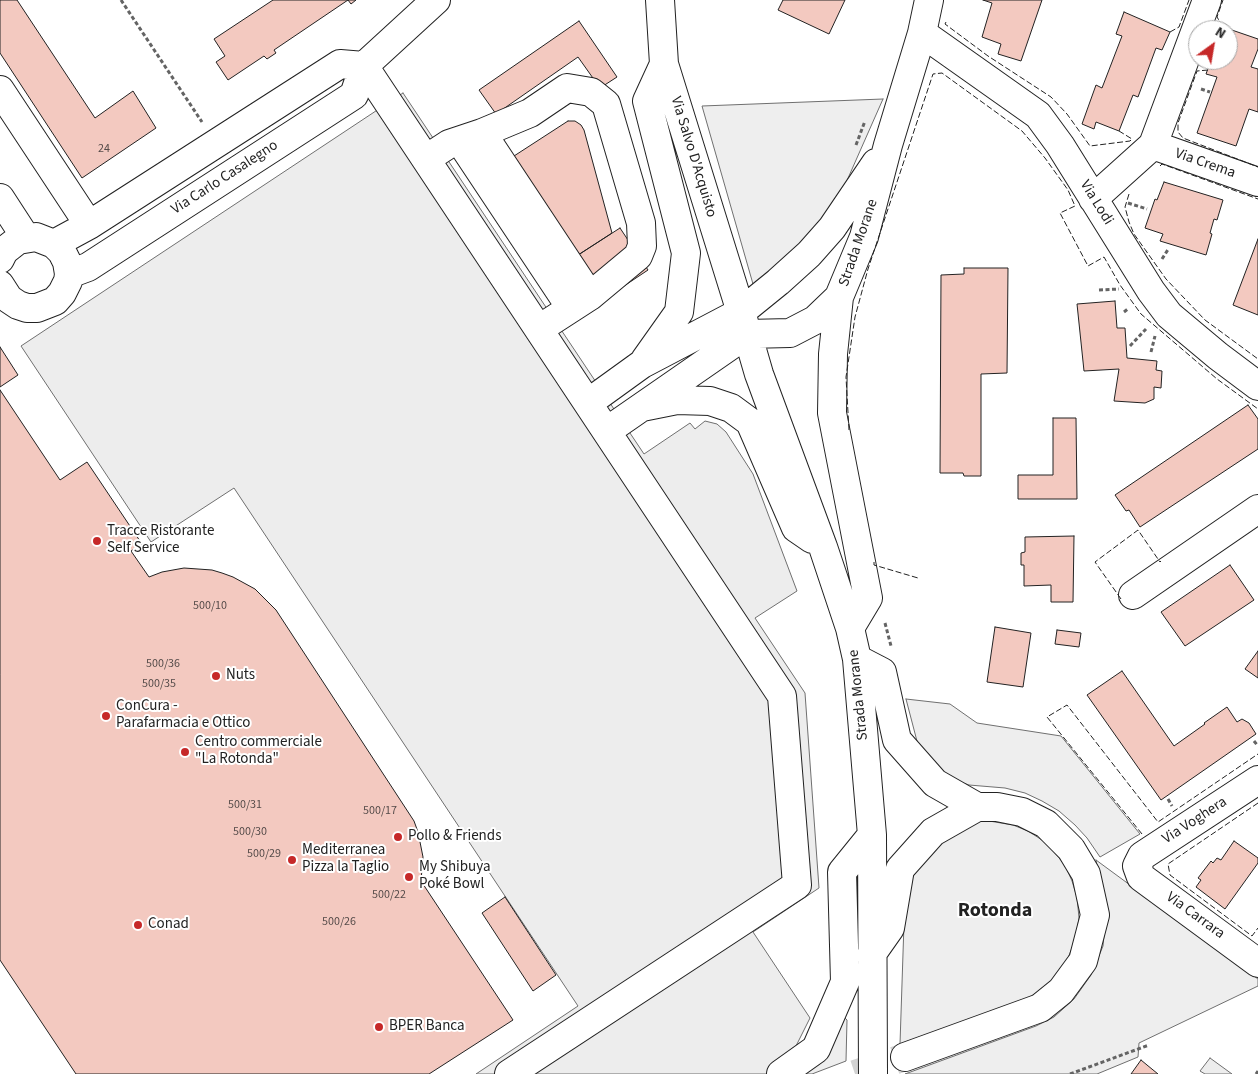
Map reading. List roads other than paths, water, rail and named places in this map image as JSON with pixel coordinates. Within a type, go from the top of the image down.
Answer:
[{"type":"street","name":"Via Carlo Casalegno","points":[[68,274],[88,267],[354,94],[364,66],[436,0]]},
{"type":"street","name":"Via Salvo D'Acquisto","points":[[660,0],[664,64],[744,323]]},
{"type":"street","name":"Strada Morane","points":[[744,323],[790,333],[815,320],[839,297],[864,237],[888,145],[922,33],[929,0]]},
{"type":"street","points":[[1093,199],[1153,145],[1207,0]]},
{"type":"street","name":"Via Lodi","points":[[922,33],[1038,115],[1060,146],[1150,291],[1169,315],[1258,386]]},
{"type":"street","points":[[54,244],[89,225],[340,64],[364,66],[782,696],[797,885],[509,1074]]},
{"type":"street","points":[[642,364],[679,312],[686,253],[647,101],[664,64]]},
{"type":"street","points":[[426,159],[449,144],[530,113],[567,88],[591,92],[606,104],[641,223],[642,246],[638,256],[581,302],[539,329]]},
{"type":"street","points":[[0,90],[89,225]]},
{"type":"street","points":[[471,137],[581,302]]},
{"type":"street","name":"Strada Morane","points":[[744,323],[832,228],[888,145]]},
{"type":"street","name":"Via Crema","points":[[1153,145],[1258,182]]},
{"type":"street","points":[[0,198],[26,238]]},
{"type":"street","points":[[0,259],[11,245],[26,238],[36,237],[54,244],[62,252],[67,262],[68,274],[68,281],[62,293],[55,300],[37,308],[27,308],[18,305],[1,290]]},
{"type":"street","points":[[839,297],[833,354],[832,413],[868,598],[850,628]]},
{"type":"street","points":[[588,403],[642,364],[744,323]]},
{"type":"street","points":[[607,431],[642,407],[744,323]]},
{"type":"street","name":"Strada Morane","points":[[744,323],[758,374],[823,547],[850,628],[857,659],[872,836],[873,1074]]},
{"type":"street","points":[[642,407],[677,400],[710,402],[732,408],[750,422],[796,528],[823,547]]},
{"type":"street","points":[[1133,595],[1258,509]]},
{"type":"street","points":[[857,659],[882,672],[897,740],[935,783],[977,808]]},
{"type":"street","name":"Via Voghera","points":[[1137,866],[1142,856],[1258,780]]},
{"type":"street","points":[[871,955],[890,928],[900,869],[933,832],[977,808],[997,808],[1022,812],[1046,824],[1071,849],[1086,874],[1095,915],[1083,961],[1062,992],[1040,1008],[905,1057]]},
{"type":"street","points":[[781,1074],[816,1049],[844,982],[842,872],[872,836]]},
{"type":"street","name":"Via Carrara","points":[[1137,866],[1141,877],[1258,963]]},
{"type":"tunnel","points":[[855,1074],[905,1057]]},
{"type":"place","name":"Tracce Ristorante Self Service","points":[[97,541]]},
{"type":"place","name":"Nuts","points":[[216,676]]},
{"type":"place","name":"ConCura - Parafarmacia e Ottico","points":[[106,716]]},
{"type":"place","name":"Centro commerciale \"La Rotonda\"","points":[[185,752]]},
{"type":"place","name":"Pollo & Friends","points":[[398,837]]},
{"type":"place","name":"Mediterranea Pizza la Taglio","points":[[292,860]]},
{"type":"place","name":"My Shibuya Poké Bowl","points":[[409,877]]},
{"type":"place","name":"Conad","points":[[138,925]]},
{"type":"place","name":"BPER Banca","points":[[379,1027]]},
{"type":"district","name":"Rotonda","points":[[995,912]]}]
